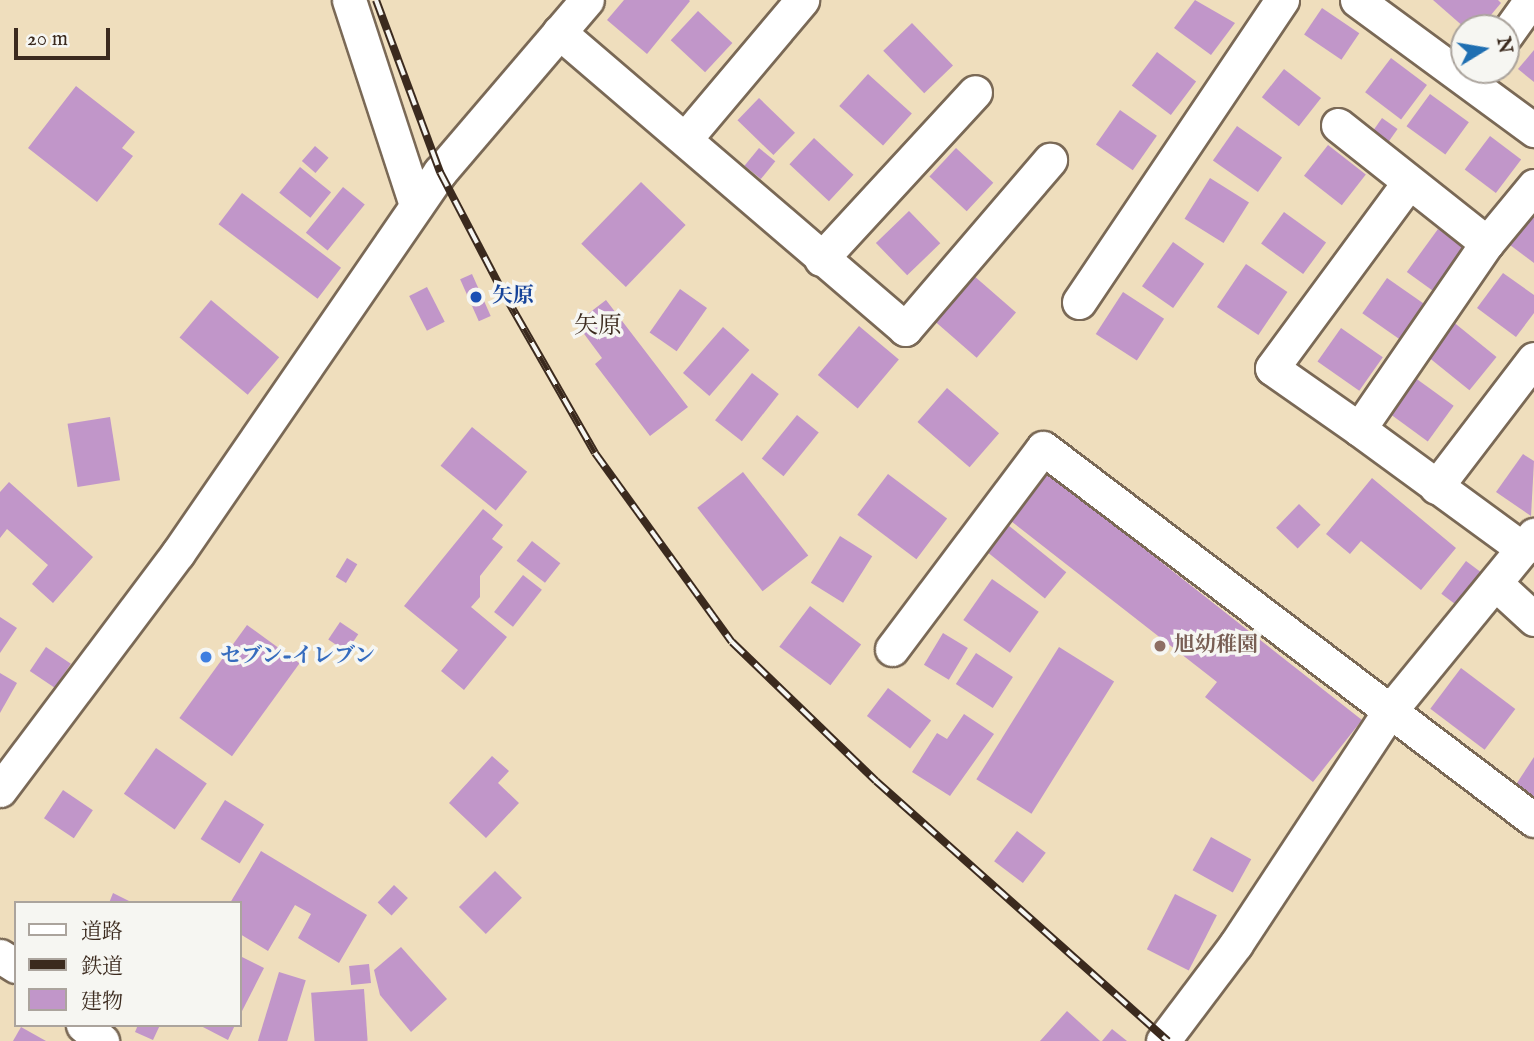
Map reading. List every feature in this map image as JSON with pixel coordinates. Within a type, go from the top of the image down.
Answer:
[{"type":"street","points":[[349,0],[416,205]]},
{"type":"street","points":[[0,790],[178,553],[416,205],[587,0]]},
{"type":"street","points":[[685,139],[802,0]]},
{"type":"street","points":[[1079,302],[1282,0]]},
{"type":"street","points":[[1357,0],[1393,9],[1450,57]]},
{"type":"street","points":[[1520,15],[1531,0]]},
{"type":"street","points":[[559,32],[905,329],[1050,160]]},
{"type":"street","points":[[1482,84],[1534,130]]},
{"type":"street","points":[[821,259],[975,92]]},
{"type":"street","points":[[1338,125],[1487,243]]},
{"type":"street","points":[[1163,1041],[1236,944],[1389,712],[1529,542],[1436,487],[1272,368],[1409,182]]},
{"type":"street","points":[[1359,429],[1487,243],[1534,186]]},
{"type":"street","points":[[1436,487],[1534,359]]},
{"type":"street","points":[[892,649],[1043,449],[1534,820]]},
{"type":"street","points":[[1495,583],[1534,619]]},
{"type":"street","points":[[85,1027],[102,1041]]},
{"type":"building","points":[[624,0],[690,1],[647,54],[607,20]]},
{"type":"building","points":[[1195,0],[1235,23],[1211,55],[1174,28]]},
{"type":"building","points":[[1433,0],[1498,0],[1501,3],[1492,14],[1450,15]]},
{"type":"building","points":[[1322,8],[1359,33],[1341,60],[1304,35]]},
{"type":"building","points":[[698,11],[732,43],[705,72],[671,40]]},
{"type":"building","points":[[912,23],[953,65],[924,93],[883,51]]},
{"type":"building","points":[[1534,50],[1534,82],[1520,71],[1520,67]]},
{"type":"building","points":[[1157,52],[1196,81],[1171,115],[1132,86]]},
{"type":"building","points":[[1391,58],[1427,85],[1401,119],[1365,92]]},
{"type":"building","points":[[1284,69],[1321,98],[1299,126],[1262,97]]},
{"type":"building","points":[[868,74],[912,113],[883,145],[839,106]]},
{"type":"building","points":[[76,86],[135,132],[122,148],[133,156],[97,202],[28,148]]},
{"type":"building","points":[[1430,94],[1469,122],[1445,155],[1406,126]]},
{"type":"building","points":[[759,98],[795,133],[773,155],[737,120]]},
{"type":"building","points":[[1120,110],[1157,136],[1133,170],[1096,144]]},
{"type":"building","points":[[1382,118],[1398,129],[1386,146],[1370,135]]},
{"type":"building","points":[[1237,126],[1282,158],[1258,192],[1213,160]]},
{"type":"building","points":[[1490,136],[1521,159],[1496,193],[1465,170]]},
{"type":"building","points":[[814,138],[853,175],[829,201],[789,164]]},
{"type":"building","points":[[1328,145],[1366,175],[1342,205],[1304,176]]},
{"type":"building","points":[[315,146],[329,158],[315,173],[302,161]]},
{"type":"building","points":[[759,148],[775,161],[761,179],[745,166]]},
{"type":"building","points":[[956,148],[993,183],[967,211],[929,177]]},
{"type":"building","points":[[300,167],[331,192],[310,218],[279,193]]},
{"type":"building","points":[[1210,178],[1249,202],[1224,243],[1185,219]]},
{"type":"building","points":[[641,182],[686,225],[626,287],[581,244]]},
{"type":"building","points":[[343,187],[365,205],[328,250],[306,233]]},
{"type":"building","points":[[242,193],[341,268],[318,299],[219,224]]},
{"type":"building","points":[[909,211],[940,243],[907,275],[876,243]]},
{"type":"building","points":[[1284,212],[1326,243],[1303,274],[1261,244]]},
{"type":"building","points":[[1534,214],[1534,263],[1510,245]]},
{"type":"building","points":[[1438,229],[1467,250],[1436,293],[1407,272]]},
{"type":"building","points":[[1173,242],[1204,264],[1173,308],[1142,286]]},
{"type":"building","points":[[1246,264],[1287,292],[1258,335],[1217,307]]},
{"type":"building","points":[[1503,273],[1534,295],[1534,313],[1516,337],[1477,308]]},
{"type":"building","points":[[472,274],[491,316],[479,321],[460,279]]},
{"type":"building","points":[[973,275],[1016,312],[977,358],[934,320]]},
{"type":"building","points":[[1387,278],[1427,306],[1402,341],[1362,313]]},
{"type":"building","points":[[427,287],[445,322],[427,331],[409,296]]},
{"type":"building","points":[[680,289],[707,308],[677,351],[650,332]]},
{"type":"building","points":[[1123,292],[1164,319],[1137,361],[1096,334]]},
{"type":"building","points":[[211,300],[279,357],[248,395],[180,338]]},
{"type":"building","points":[[606,300],[688,407],[650,436],[595,364],[602,358],[576,323]]},
{"type":"building","points":[[1446,316],[1497,357],[1469,390],[1419,349]]},
{"type":"building","points":[[859,326],[899,359],[858,408],[818,375]]},
{"type":"building","points":[[723,327],[749,350],[709,396],[683,373]]},
{"type":"building","points":[[1341,328],[1383,357],[1359,391],[1317,362]]},
{"type":"building","points":[[752,373],[779,394],[742,441],[715,420]]},
{"type":"building","points":[[1414,377],[1454,406],[1428,441],[1388,413]]},
{"type":"building","points":[[947,388],[999,433],[970,467],[917,422]]},
{"type":"building","points":[[797,415],[819,433],[784,476],[762,459]]},
{"type":"building","points":[[110,417],[120,480],[78,487],[68,424]]},
{"type":"building","points":[[472,427],[527,472],[496,511],[441,466]]},
{"type":"building","points":[[1523,454],[1534,461],[1531,516],[1496,492]]},
{"type":"building","points":[[1039,466],[1362,720],[1313,782],[1205,697],[1217,682],[1002,514]]},
{"type":"building","points":[[743,472],[808,556],[763,591],[697,508]]},
{"type":"building","points":[[888,474],[947,519],[916,559],[857,515]]},
{"type":"building","points":[[1372,478],[1456,548],[1421,590],[1361,541],[1350,554],[1326,534]]},
{"type":"building","points":[[9,482],[93,557],[53,603],[32,584],[48,565],[7,529],[0,538],[0,492]]},
{"type":"building","points":[[1299,504],[1321,525],[1298,549],[1276,528]]},
{"type":"building","points":[[483,509],[503,525],[492,539],[503,547],[480,576],[480,597],[471,607],[507,637],[464,690],[441,671],[458,650],[404,606]]},
{"type":"building","points":[[1008,525],[1066,572],[1045,599],[987,551]]},
{"type":"building","points":[[840,536],[872,556],[843,603],[811,583]]},
{"type":"building","points":[[532,541],[560,563],[545,583],[517,561]]},
{"type":"building","points":[[347,558],[357,564],[346,583],[336,577]]},
{"type":"building","points":[[1466,561],[1486,576],[1461,609],[1441,594]]},
{"type":"building","points":[[523,575],[542,590],[513,627],[494,612]]},
{"type":"building","points":[[992,579],[1039,612],[1010,653],[963,620]]},
{"type":"building","points":[[810,606],[861,645],[830,685],[779,647]]},
{"type":"building","points":[[0,617],[17,628],[0,653]]},
{"type":"building","points":[[340,622],[358,634],[346,652],[328,639]]},
{"type":"building","points":[[247,625],[300,663],[232,756],[179,718]]},
{"type":"building","points":[[943,633],[968,648],[949,680],[924,665]]},
{"type":"building","points":[[46,647],[71,664],[55,688],[30,671]]},
{"type":"building","points":[[1059,647],[1114,681],[1031,814],[976,779]]},
{"type":"building","points":[[976,653],[1013,677],[993,708],[956,684]]},
{"type":"building","points":[[1461,668],[1515,709],[1485,750],[1430,709]]},
{"type":"building","points":[[0,673],[17,683],[0,713]]},
{"type":"building","points":[[888,688],[931,720],[910,748],[867,716]]},
{"type":"building","points":[[964,714],[994,734],[950,796],[912,772],[937,733],[947,739]]},
{"type":"building","points":[[156,748],[207,784],[175,829],[124,794]]},
{"type":"building","points":[[492,756],[509,771],[498,783],[519,803],[486,838],[449,803]]},
{"type":"building","points":[[1534,757],[1534,798],[1515,786]]},
{"type":"building","points":[[63,790],[93,810],[74,838],[44,818]]},
{"type":"building","points":[[225,800],[264,824],[240,863],[201,839]]},
{"type":"building","points":[[1017,831],[1046,853],[1023,883],[994,861]]},
{"type":"building","points":[[1211,837],[1251,859],[1233,893],[1193,870]]},
{"type":"building","points":[[261,851],[367,915],[339,963],[298,938],[311,914],[295,905],[268,951],[242,935],[242,901],[231,901]]},
{"type":"building","points":[[495,871],[522,898],[486,934],[459,907]]},
{"type":"building","points":[[394,885],[408,898],[392,916],[378,903]]},
{"type":"building","points":[[113,893],[129,901],[110,901]]},
{"type":"building","points":[[1175,894],[1217,915],[1189,971],[1147,949]]},
{"type":"building","points":[[401,947],[447,999],[411,1032],[380,995],[374,970]]},
{"type":"building","points":[[242,957],[264,968],[242,1011]]},
{"type":"building","points":[[369,964],[371,983],[351,985],[349,966]]},
{"type":"building","points":[[279,972],[306,980],[287,1041],[258,1041]]},
{"type":"building","points":[[364,989],[368,1041],[315,1041],[311,993]]},
{"type":"building","points":[[1067,1011],[1100,1041],[1040,1041]]},
{"type":"building","points":[[21,1027],[46,1041],[13,1041]]},
{"type":"building","points":[[137,1027],[159,1027],[153,1040],[135,1032]]},
{"type":"building","points":[[203,1027],[234,1027],[228,1040]]},
{"type":"building","points":[[1112,1029],[1127,1041],[1102,1041]]},
{"type":"railway","points":[[376,0],[440,172],[500,287],[595,453],[732,642],[876,781],[1168,1041]]},
{"type":"place","name":"矢原","points":[[476,297]]},
{"type":"place","name":"旭幼稚園","points":[[1160,646]]},
{"type":"place","name":"セブン-イレブン","points":[[206,657]]},
{"type":"district","name":"矢原","points":[[598,327]]}]
